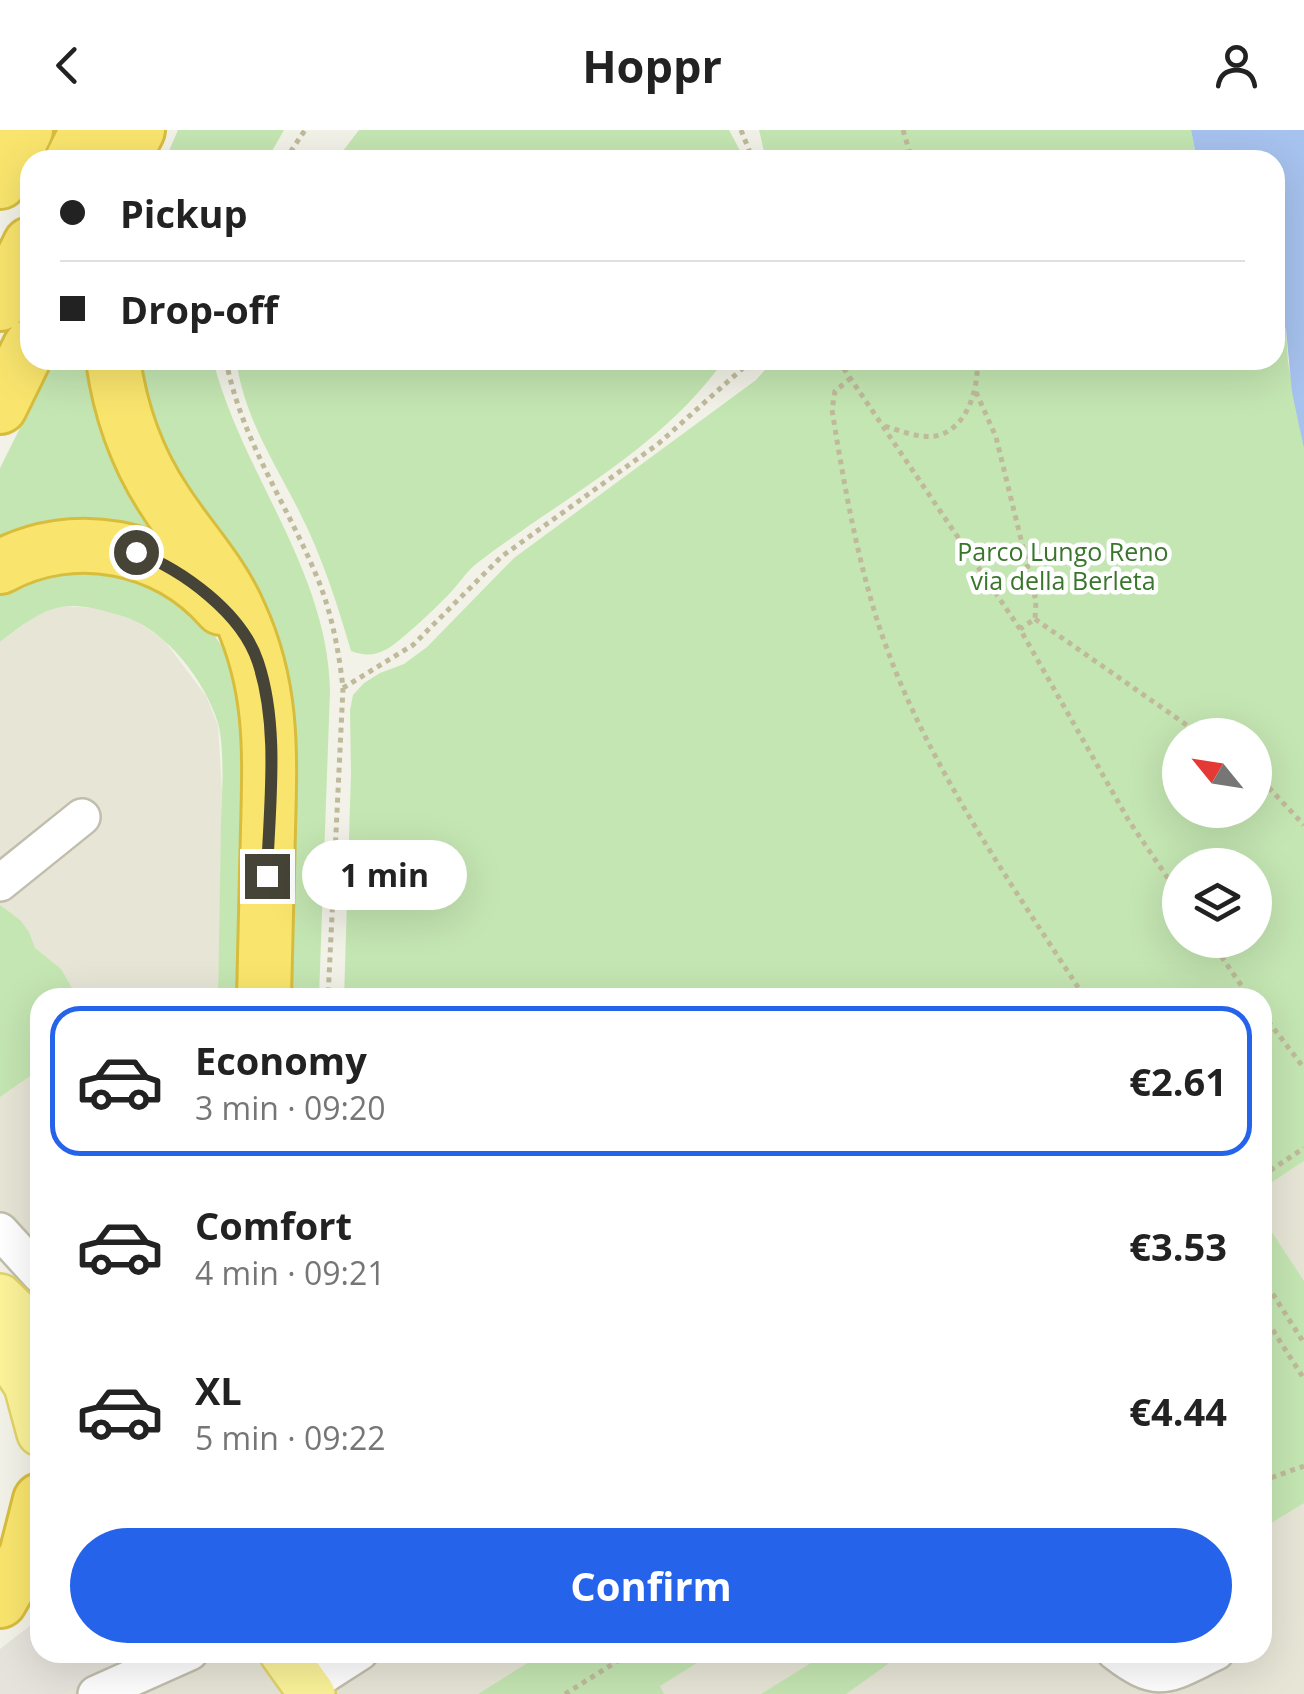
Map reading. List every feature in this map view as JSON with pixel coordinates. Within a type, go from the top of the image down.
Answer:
[{"type":"highway","points":[[0,182],[26,130]]},
{"type":"highway","points":[[0,304],[20,264]]},
{"type":"highway","points":[[0,407],[20,366]]},
{"type":"highway","points":[[115,370],[119,396],[145,467],[162,498],[231,594],[257,657],[269,734],[264,988]]},
{"type":"highway","points":[[0,567],[16,558],[59,547],[98,546],[136,552],[198,584],[226,613],[257,657]]},
{"type":"highway","points":[[0,1603],[30,1539]]},
{"type":"highway","points":[[0,1603],[30,1589]]},
{"type":"main road","points":[[22,1324],[30,1394]]},
{"type":"street","points":[[0,883],[82,817]]},
{"type":"street","points":[[0,1231],[30,1264]]},
{"type":"street","points":[[96,1694],[165,1663]]},
{"type":"street","points":[[300,1678],[335,1663]]},
{"type":"street","points":[[1130,1663],[1139,1670],[1161,1675],[1190,1663]]},
{"type":"path","points":[[229,370],[241,419],[321,587],[339,656],[343,688],[328,988]]},
{"type":"path","points":[[343,688],[414,645],[501,557],[658,444],[741,370]]},
{"type":"path","points":[[845,370],[1020,629],[1129,820],[1162,869]]},
{"type":"path","points":[[882,424],[904,432],[940,435],[963,416],[976,392],[977,370]]},
{"type":"path","points":[[851,378],[835,391],[832,410],[870,597],[888,646],[912,704],[963,803],[1079,988]]},
{"type":"path","points":[[976,392],[996,437],[1036,601],[1035,619]]},
{"type":"path","points":[[1020,629],[1035,619]]},
{"type":"path","points":[[1035,619],[1178,718]]},
{"type":"path","points":[[1272,791],[1304,825]]},
{"type":"path","points":[[1222,958],[1243,988]]},
{"type":"path","points":[[1272,1027],[1304,1068]]},
{"type":"path","points":[[1272,1169],[1304,1148]]},
{"type":"path","points":[[1272,1293],[1304,1343]]},
{"type":"path","points":[[1272,1329],[1304,1379]]},
{"type":"path","points":[[1272,1477],[1304,1466]]},
{"type":"path","points":[[566,1694],[615,1663]]},
{"type":"shaded area","points":[[57,606],[98,608],[136,621],[164,640],[206,696],[218,725],[222,792],[218,988],[30,988],[30,1279],[0,1245],[0,642]]},
{"type":"shaded area","points":[[1304,1161],[1304,1694],[64,1694],[132,1663],[1272,1663],[1272,1182]]},
{"type":"shaded area","points":[[30,1626],[30,1663],[134,1663],[64,1694],[0,1694],[0,1649]]},
{"type":"green space","points":[[178,130],[284,130],[273,150],[169,150]]},
{"type":"green space","points":[[359,130],[729,130],[740,150],[344,150]]},
{"type":"green space","points":[[759,130],[1191,130],[1195,150],[764,150]]},
{"type":"green space","name":"Parco Lungo Reno via della Berleta","points":[[1285,327],[1304,449],[1304,1161],[1272,1182],[1272,988],[344,988],[353,695],[364,683],[404,664],[427,647],[514,558],[765,370],[1285,370]]},
{"type":"green space","points":[[49,370],[98,370],[168,540],[0,545],[0,468]]},
{"type":"green space","points":[[134,370],[216,370],[243,443],[300,563],[326,647],[330,691],[319,988],[289,988],[293,737],[281,654],[162,461]]},
{"type":"green space","points":[[238,370],[716,370],[699,392],[640,447],[476,564],[438,606],[393,645],[369,654],[351,651],[315,545],[253,420]]},
{"type":"green space","points":[[125,568],[204,620],[225,651],[234,672],[244,740],[238,988],[218,988],[222,746],[218,723],[204,691],[182,660],[155,634],[141,624],[104,611],[58,608],[32,619],[0,642],[0,583],[21,574]]},
{"type":"green space","points":[[0,905],[20,920],[35,948],[61,969],[72,988],[30,988],[30,1076],[0,1097]]},
{"type":"green space","points":[[1272,1232],[1304,1281],[1304,1503],[1272,1523]]},
{"type":"green space","points":[[527,1663],[697,1663],[660,1686],[664,1694],[478,1694]]},
{"type":"green space","points":[[811,1663],[888,1664],[846,1694],[761,1694]]},
{"type":"water","points":[[1191,130],[1304,130],[1304,449],[1292,392],[1285,327],[1285,150],[1195,150]]},
{"type":"route","points":[[136,552],[198,584],[226,613],[257,657],[268,713],[267,876]]}]
